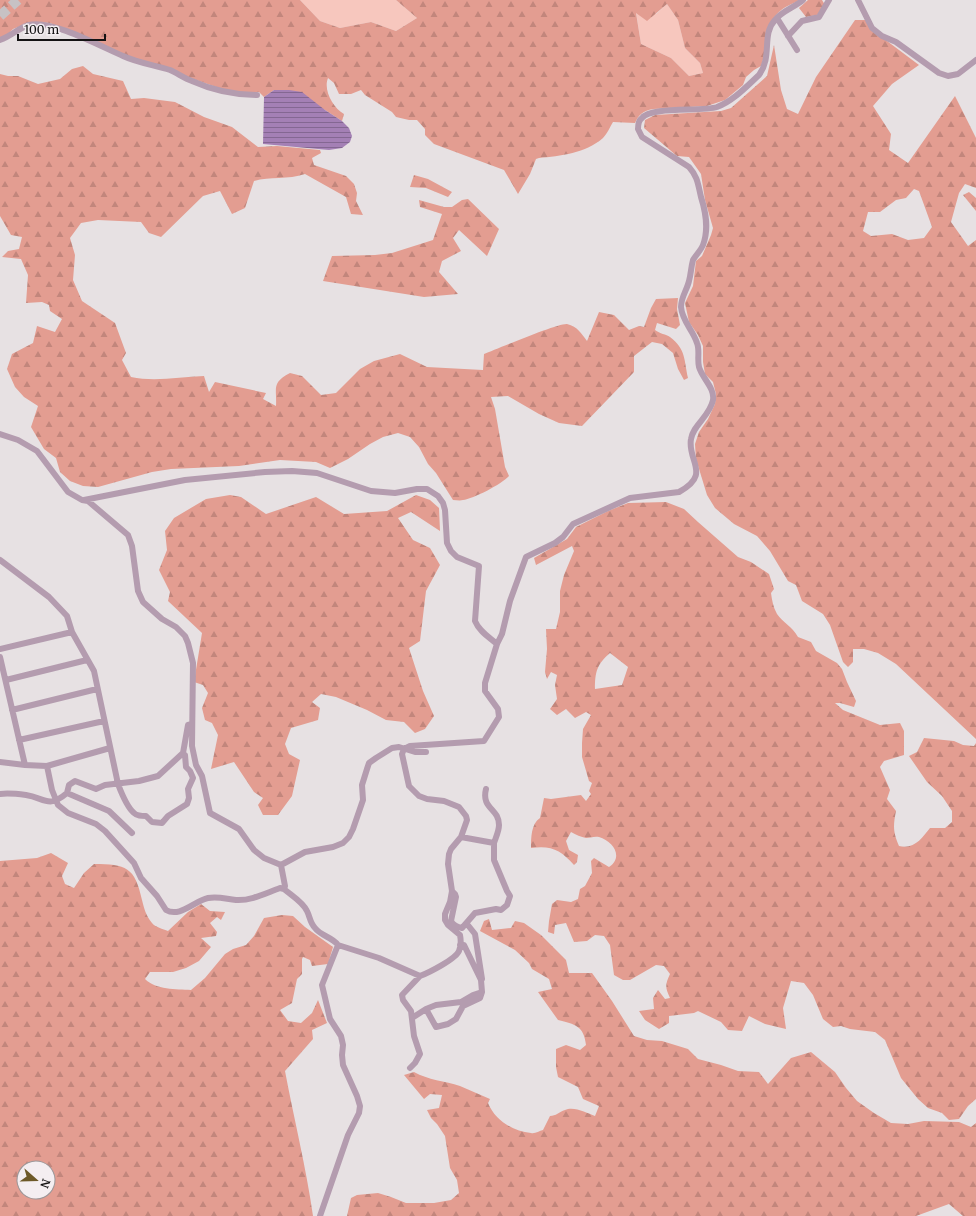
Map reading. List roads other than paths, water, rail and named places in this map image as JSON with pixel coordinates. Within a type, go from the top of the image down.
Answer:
[{"type":"street","points":[[410,1068],[420,1054],[414,1036],[411,1011],[403,1000],[402,995],[420,976],[426,974],[455,956],[459,951],[460,935],[448,925],[445,920],[445,914],[450,902],[452,891],[448,864],[450,849],[461,837],[467,820],[459,807],[444,801],[427,799],[419,796],[409,786],[402,754],[404,749],[410,746],[484,741],[499,717],[498,709],[486,691],[485,683],[497,644],[502,634],[510,601],[526,556],[555,543],[563,537],[572,524],[625,500],[630,498],[679,492],[685,489],[694,480],[697,471],[690,441],[693,432],[706,415],[713,399],[712,391],[699,366],[698,344],[685,321],[681,308],[694,258],[703,246],[707,229],[705,211],[695,174],[689,167],[642,137],[638,129],[642,118],[647,114],[662,111],[711,108],[728,102],[759,76],[767,53],[770,26],[777,18],[803,0]]},
{"type":"street","points":[[788,36],[802,21],[819,17],[829,0]]},
{"type":"street","points":[[858,0],[872,28],[882,36],[896,42],[939,73],[948,76],[958,74],[976,60]]},
{"type":"street","points":[[777,18],[797,50]]},
{"type":"street","points":[[0,40],[8,38],[18,29],[30,24],[49,26],[64,30],[106,47],[124,57],[171,70],[202,86],[232,94],[256,95]]},
{"type":"street","points":[[0,434],[18,440],[37,451],[68,492],[82,500],[88,501],[128,535],[132,546],[138,592],[143,602],[162,619],[176,627],[185,636],[188,642],[193,663],[192,724],[194,754],[196,765],[202,776],[210,814],[239,829],[254,850],[264,858],[281,865]]},
{"type":"street","points":[[82,500],[184,480],[265,472],[292,471],[317,473],[371,491],[395,493],[417,488],[427,489],[438,496],[443,502],[445,510],[447,543],[451,551],[457,557],[479,566],[475,621],[477,627],[497,644]]},
{"type":"street","points":[[0,560],[49,597],[67,616],[72,632],[94,671],[118,784],[121,792],[134,813],[138,816],[146,816],[152,822],[162,823],[168,816],[187,804],[189,798],[188,789],[193,778],[190,771],[186,767],[185,755],[183,753],[188,725],[192,724]]},
{"type":"street","points":[[0,649],[72,632]]},
{"type":"street","points":[[0,656],[25,765]]},
{"type":"street","points":[[6,680],[87,660]]},
{"type":"street","points":[[12,710],[97,689]]},
{"type":"street","points":[[19,740],[104,721]]},
{"type":"street","points":[[281,865],[305,852],[333,847],[343,843],[349,837],[363,800],[362,785],[370,763],[392,748],[399,747],[415,752],[426,752]]},
{"type":"street","points":[[0,762],[47,766],[110,748]]},
{"type":"street","points":[[0,794],[27,796],[44,802],[55,800],[67,793],[69,785],[75,781],[96,789],[158,776],[183,753]]},
{"type":"street","points":[[47,766],[55,800],[58,805],[68,813],[96,824],[106,831],[134,863],[141,878],[169,912],[185,910],[194,903],[208,898],[220,897],[236,900],[245,899],[280,888],[284,889],[307,910],[311,923],[326,937],[336,941],[338,944],[379,958],[420,976]]},
{"type":"street","points":[[452,891],[456,897],[451,921],[453,924],[462,928],[475,913],[496,909],[501,910],[509,901],[510,896],[506,891],[494,860],[494,843],[499,824],[498,817],[486,802],[484,795],[486,789]]},
{"type":"street","points":[[67,793],[109,811],[132,833]]},
{"type":"street","points":[[461,837],[494,843]]},
{"type":"street","points":[[281,865],[285,886],[284,889]]},
{"type":"street","points":[[426,1009],[436,1028],[448,1024],[456,1018],[463,1006],[480,998],[482,992],[482,978],[475,934],[467,924]]},
{"type":"street","points":[[320,1216],[348,1135],[359,1113],[360,1106],[343,1065],[342,1036],[330,1019],[322,985],[338,944]]},
{"type":"street","points":[[460,945],[464,945],[481,980]]},
{"type":"street","points":[[412,1018],[426,1009],[436,1005],[461,1002],[482,992]]},
{"type":"tunnel","points":[[0,16],[18,0]]}]
